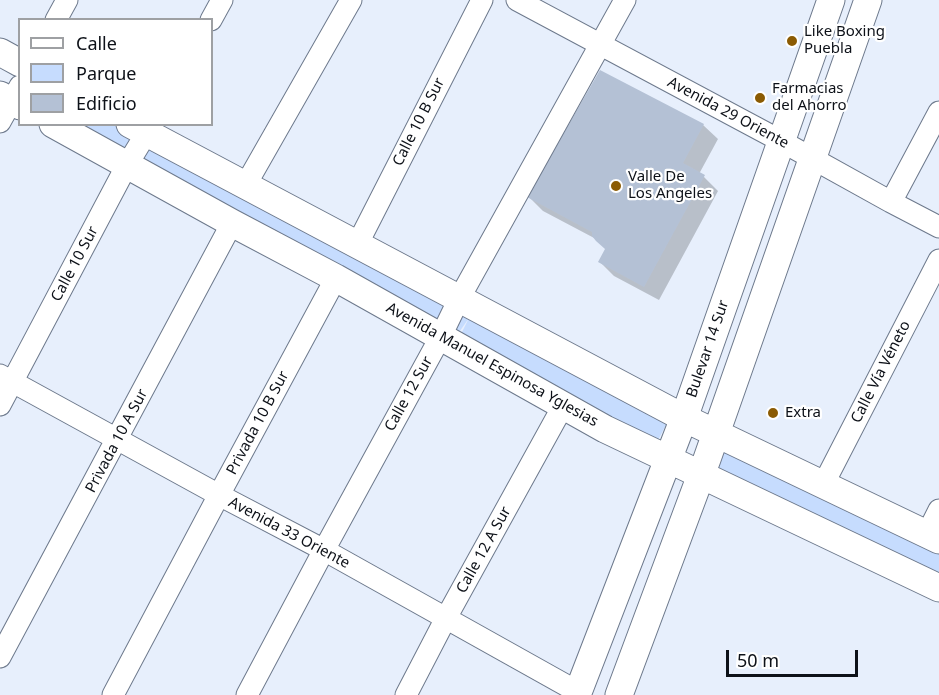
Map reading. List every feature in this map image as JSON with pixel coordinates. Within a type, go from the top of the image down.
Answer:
[{"type":"main road","name":"Bulevar 14 Sur","points":[[577,694],[669,460],[831,0]]},
{"type":"main road","points":[[590,660],[623,685],[702,474],[868,0]]},
{"type":"main road","points":[[0,52],[18,62]]},
{"type":"main road","name":"Avenida Manuel Espinosa Yglesias","points":[[57,126],[441,336],[605,429],[939,588]]},
{"type":"main road","points":[[143,128],[245,186],[684,418],[933,537]]},
{"type":"street","points":[[57,18],[67,0]]},
{"type":"street","points":[[212,18],[222,0]]},
{"type":"street","points":[[245,186],[351,0]]},
{"type":"street","name":"Calle 10 B Sur","points":[[357,245],[482,0]]},
{"type":"street","name":"Avenida 29 Oriente","points":[[517,0],[939,227]]},
{"type":"street","name":"Calle 12 Sur","points":[[247,695],[459,299],[625,0]]},
{"type":"street","points":[[891,202],[939,112]]},
{"type":"street","name":"Calle 10 Sur","points":[[0,405],[6,378],[127,165],[143,128]]},
{"type":"street","name":"Privada 10 A Sur","points":[[0,657],[232,223]]},
{"type":"street","name":"Calle Vía Véneto","points":[[824,485],[939,260]]},
{"type":"street","name":"Privada 10 B Sur","points":[[113,695],[336,278]]},
{"type":"street","name":"Avenida 33 Oriente","points":[[6,378],[324,550],[577,694]]},
{"type":"street","name":"Calle 12 A Sur","points":[[405,695],[563,406]]},
{"type":"street","points":[[933,537],[939,510]]},
{"type":"green space","points":[[71,126],[121,126],[669,419],[655,446],[458,340],[469,318],[455,338]]},
{"type":"green space","points":[[719,443],[939,543],[939,587],[705,482]]},
{"type":"building","name":"Valle De Los Angeles","points":[[600,70],[704,124],[683,163],[705,175],[644,287],[598,262],[605,249],[592,236],[592,232],[527,197]]},
{"type":"place","name":"Like Boxing Puebla","points":[[792,41]]},
{"type":"place","name":"Farmacias del Ahorro","points":[[760,98]]},
{"type":"place","name":"Valle De Los Angeles","points":[[616,186]]},
{"type":"place","name":"Extra","points":[[773,413]]}]
